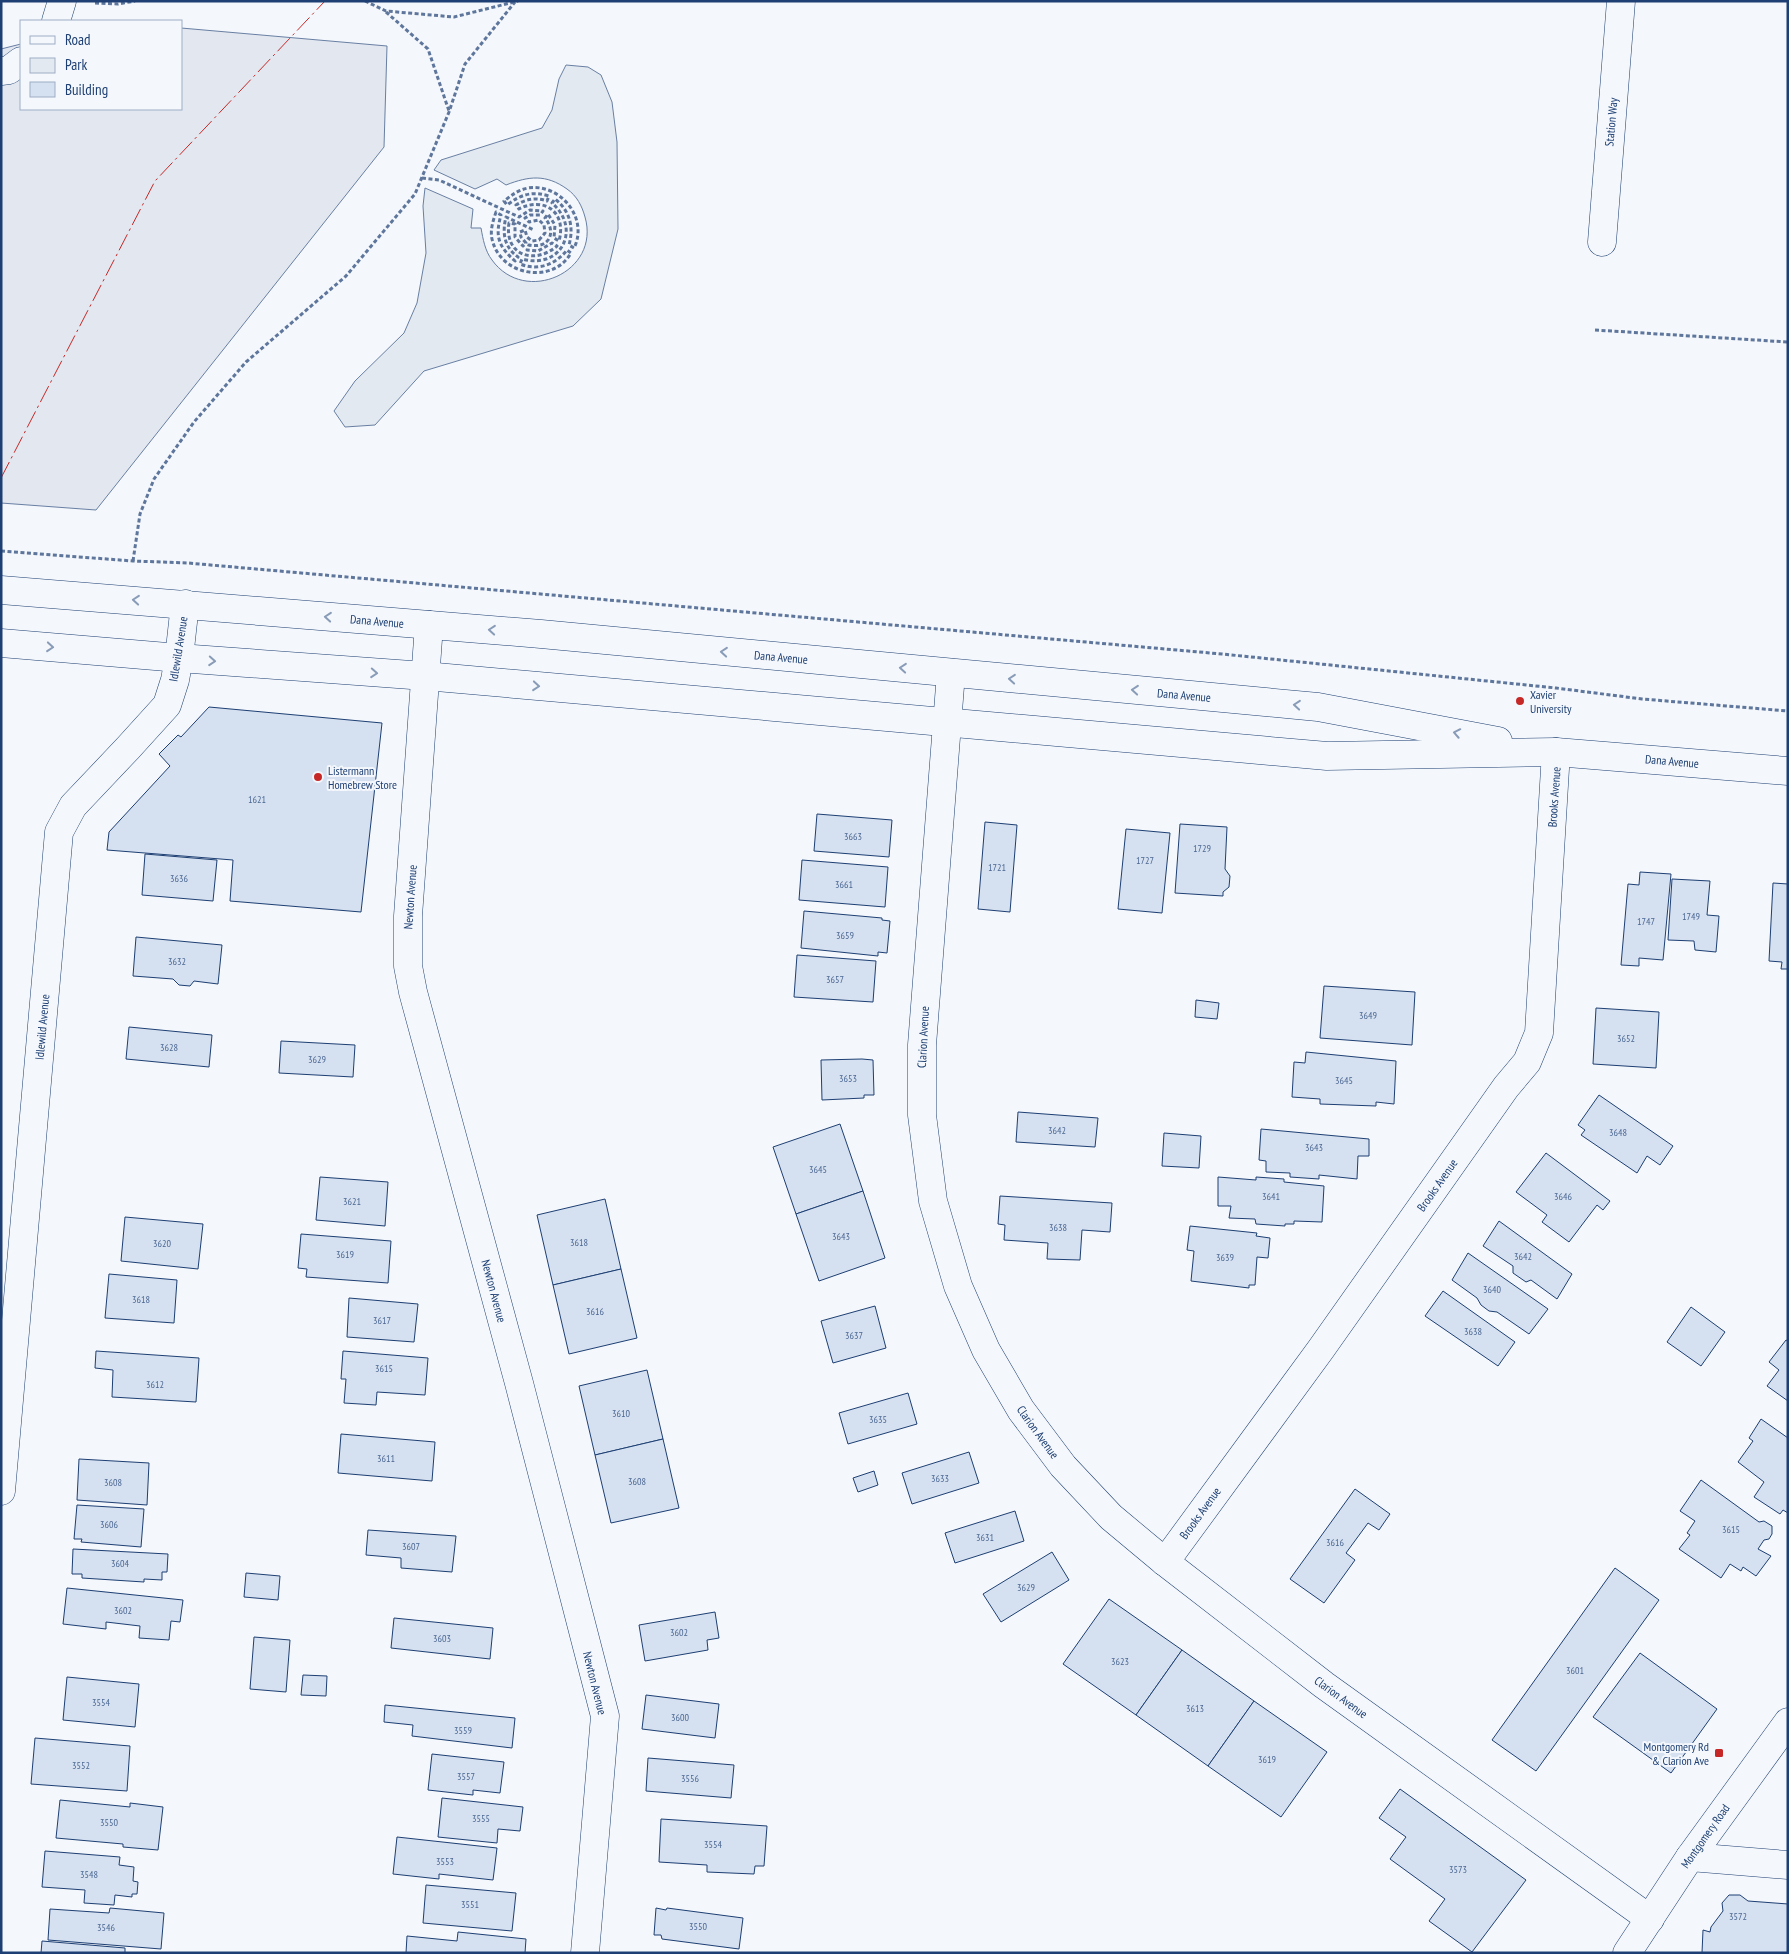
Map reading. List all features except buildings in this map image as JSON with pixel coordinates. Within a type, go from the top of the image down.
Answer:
[{"type":"street","points":[[56,20],[62,1]]},
{"type":"street","name":"Station Way","points":[[1602,242],[1621,1]]},
{"type":"street","points":[[1,71],[9,70],[20,61]]},
{"type":"street","name":"Dana Avenue","points":[[1,590],[185,604],[1318,707],[1556,752]]},
{"type":"street","name":"Idlewild Avenue","points":[[1,1491],[59,832],[73,806],[166,705],[175,680],[185,604]]},
{"type":"street","name":"Newton Avenue","points":[[429,626],[408,916],[408,966],[413,992],[519,1383],[605,1716],[585,1953]]},
{"type":"street","name":"Dana Avenue","points":[[1,643],[425,676],[1327,756],[1556,752],[1788,771]]},
{"type":"street","name":"Clarion Avenue","points":[[951,673],[922,1044],[922,1115],[934,1201],[958,1286],[986,1350],[1021,1410],[1063,1466],[1111,1517],[1165,1562],[1324,1685],[1650,1919]]},
{"type":"street","name":"Brooks Avenue","points":[[1165,1562],[1321,1349],[1506,1087],[1527,1062],[1539,1033],[1556,752]]},
{"type":"street","name":"Montgomery Road","points":[[1627,1953],[1690,1857],[1788,1722]]},
{"type":"street","points":[[1690,1857],[1788,1865]]},
{"type":"path","points":[[91,2],[118,4],[135,1]]},
{"type":"path","points":[[365,1],[386,11],[428,49],[449,112]]},
{"type":"path","points":[[386,11],[454,17],[516,2]]},
{"type":"path","points":[[133,561],[140,514],[154,479],[194,422],[246,362],[346,276],[415,194],[449,112],[465,64],[516,2]]},
{"type":"path","points":[[422,178],[440,180],[519,216],[530,210],[543,211],[540,215],[530,215],[525,218],[529,222],[539,220],[544,225],[545,233],[539,240],[532,241],[527,237],[524,230],[520,232],[520,237],[526,242],[522,246],[515,237],[515,224],[509,224],[510,242],[523,254],[532,256],[541,256],[557,246],[552,242],[538,251],[528,250],[530,245],[537,246],[550,238],[551,227],[545,218],[548,214],[555,225],[554,238],[559,241],[562,230],[560,222],[557,215],[543,204],[534,203],[519,209],[516,205],[530,199],[547,201],[549,196],[539,193],[528,194],[517,198],[507,205],[504,201],[516,192],[530,188],[544,189],[558,194],[576,216],[578,231],[574,248],[569,245],[572,236],[572,224],[568,213],[555,199],[552,203],[565,218],[566,239],[554,256],[534,262],[522,259],[520,264],[538,267],[550,264],[561,257],[566,250],[572,253],[558,267],[532,274],[518,270],[506,263],[497,252],[492,239],[492,225],[496,212],[501,215],[497,228],[499,241],[505,252],[515,261],[518,256],[508,247],[504,238],[503,227],[506,217],[534,230]]},
{"type":"path","points":[[1595,330],[1788,342]]},
{"type":"path","points":[[1,551],[133,561],[188,563],[1222,654],[1556,688],[1642,699],[1788,711]]},
{"type":"green space","points":[[566,65],[588,67],[601,75],[612,102],[617,142],[618,229],[601,299],[573,326],[424,371],[375,425],[345,427],[334,411],[355,381],[404,333],[417,303],[426,253],[423,206],[425,188],[473,209],[471,228],[481,228],[485,245],[492,260],[506,274],[523,280],[540,281],[557,276],[571,267],[582,253],[587,237],[584,213],[574,195],[559,184],[545,179],[530,178],[506,185],[497,179],[475,189],[434,170],[441,160],[542,128],[552,110],[559,79]]},
{"type":"shaded area","points":[[182,28],[387,46],[384,147],[96,510],[1,503],[1,49],[20,44],[20,110],[182,110]]},
{"type":"power","points":[[1,478],[155,181],[325,1]]},
{"type":"place","name":"Xavier University","points":[[1520,701]]},
{"type":"place","name":"Listermann Homebrew Store","points":[[318,777]]},
{"type":"place","name":"Montgomery Rd & Clarion Ave","points":[[1719,1753]]}]
